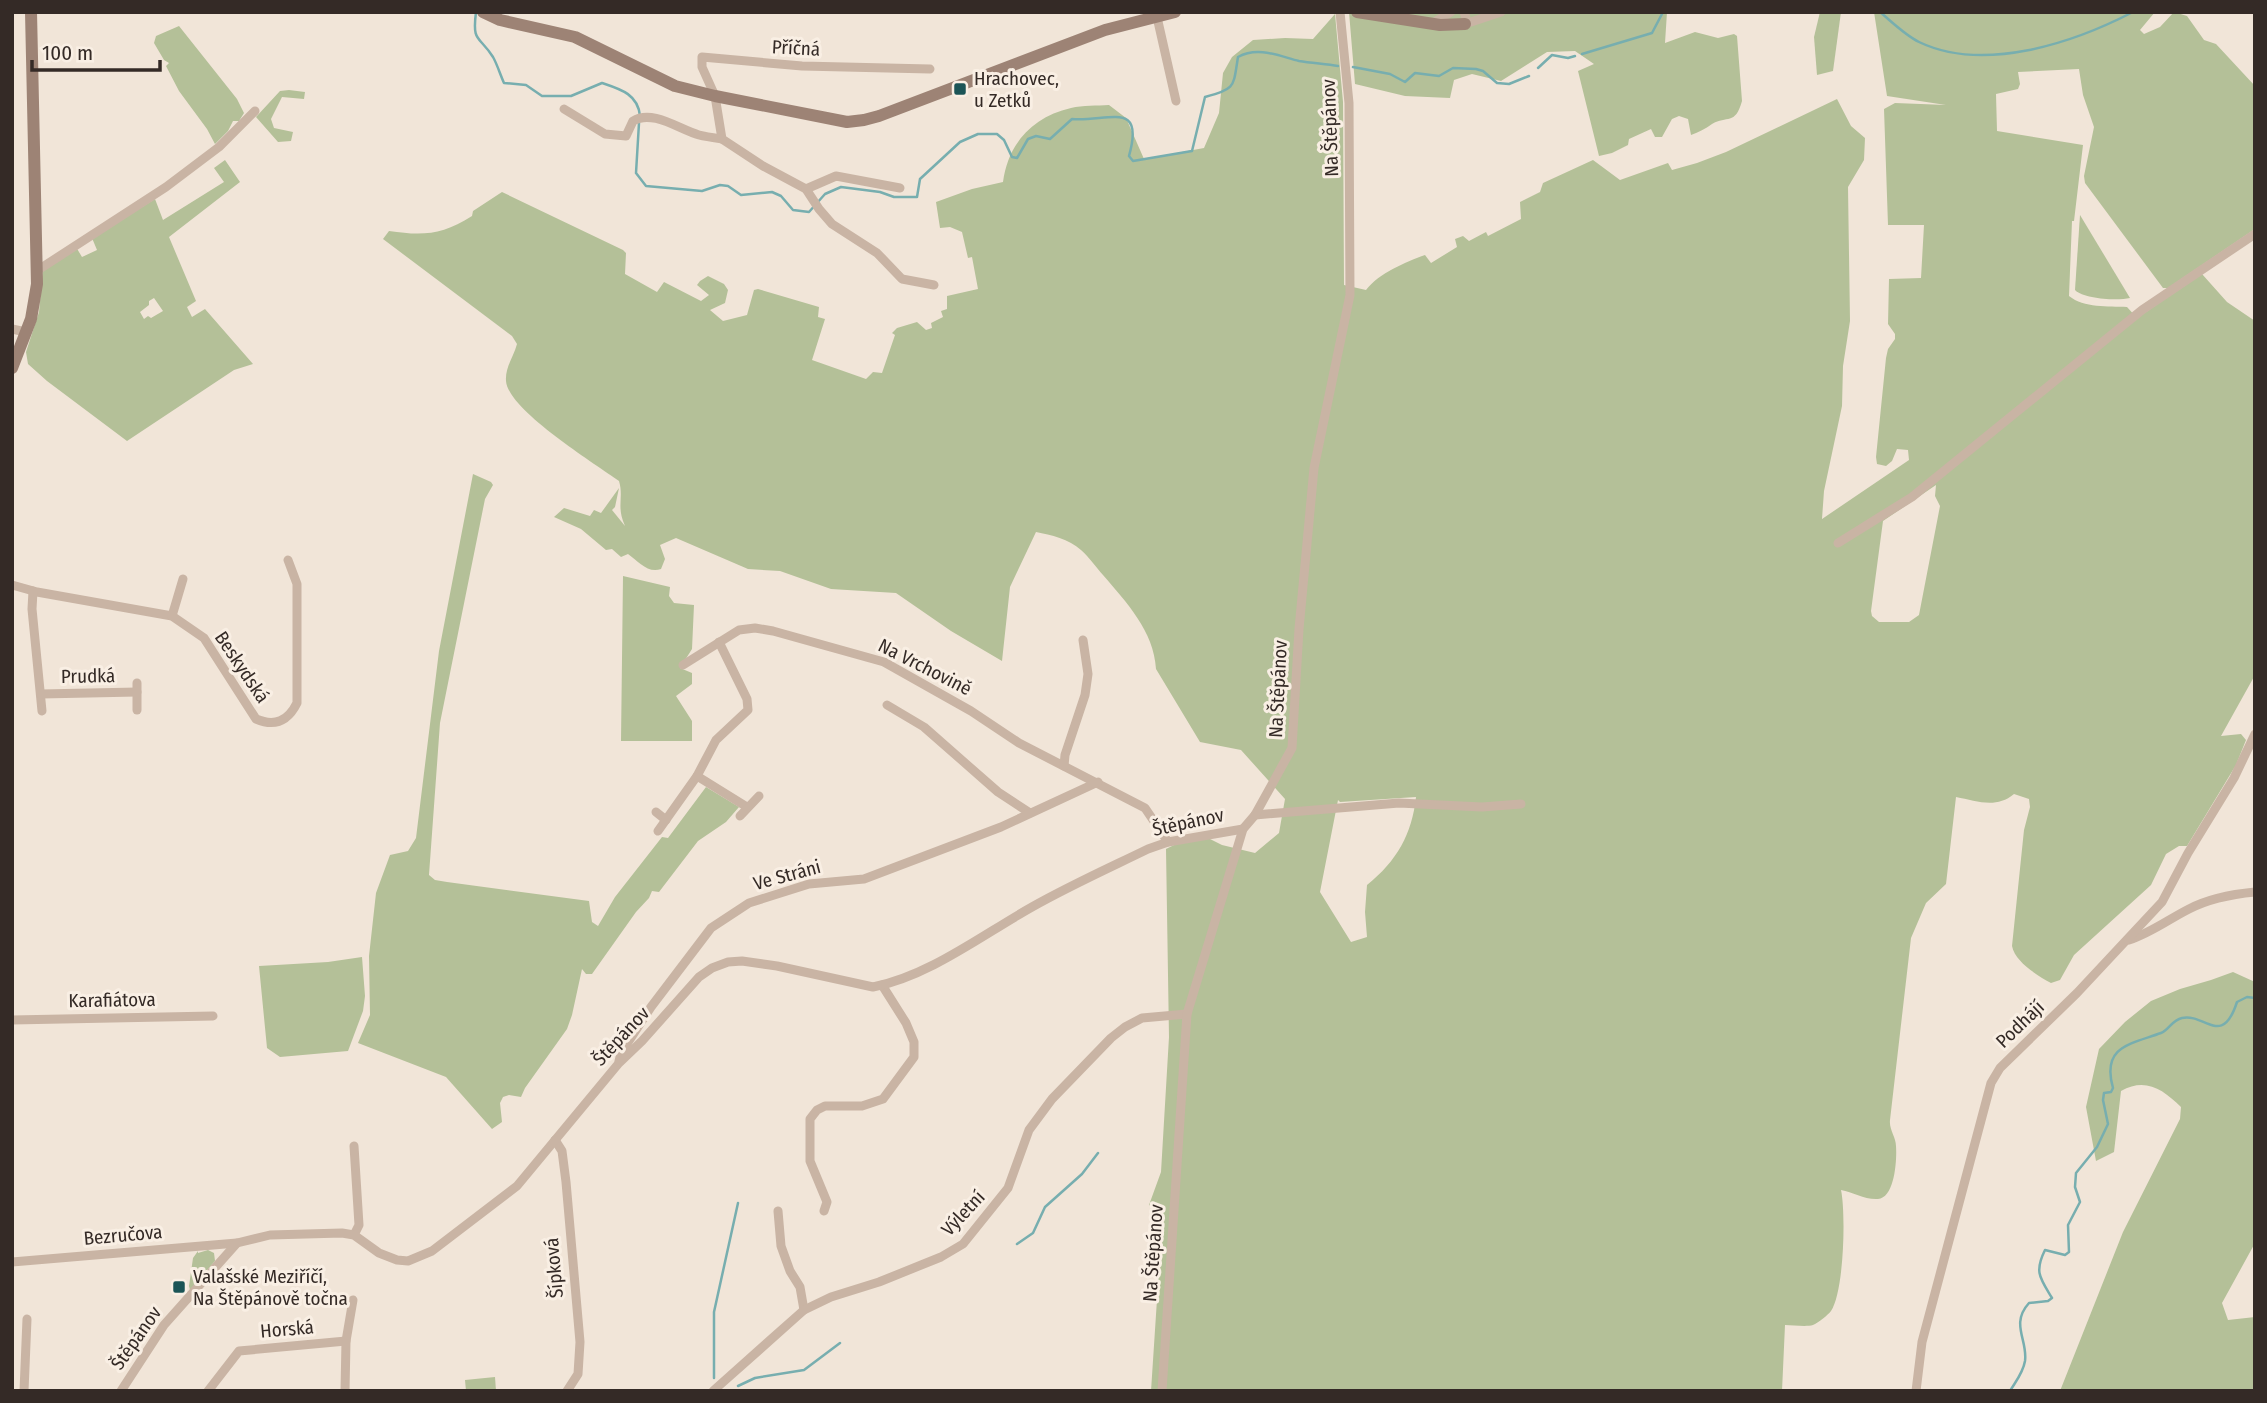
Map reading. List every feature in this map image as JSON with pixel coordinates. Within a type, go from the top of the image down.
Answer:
[{"type":"street","points":[[12,368],[34,302],[38,270],[31,12]]},
{"type":"street","points":[[486,13],[575,37],[675,86],[847,122],[864,121],[1105,30],[1175,12]]},
{"type":"street","name":"Na Štěpánov","points":[[1162,1391],[1186,1014],[1243,829],[1255,815],[1292,748],[1298,629],[1314,468],[1350,295],[1349,103],[1340,12]]},
{"type":"street","points":[[1357,12],[1431,24],[1501,12]]},
{"type":"street","points":[[1431,24],[1451,12]]},
{"type":"street","points":[[1157,17],[1176,101]]},
{"type":"street","name":"Příčná","points":[[715,96],[702,67],[702,57],[802,66],[930,69]]},
{"type":"street","points":[[715,96],[722,139]]},
{"type":"street","points":[[564,109],[605,134],[626,136],[639,118],[658,119],[698,135],[722,139],[763,166],[806,189],[832,224],[877,253],[902,279],[934,285]]},
{"type":"street","points":[[38,270],[166,187],[219,147],[255,111]]},
{"type":"street","points":[[806,189],[836,176],[900,188]]},
{"type":"street","points":[[1838,543],[1912,497],[2142,310],[2255,234]]},
{"type":"street","points":[[12,329],[26,332]]},
{"type":"street","name":"Beskydská","points":[[12,585],[172,616],[204,638],[256,719],[265,723],[276,723],[286,719],[296,703],[297,584],[288,560]]},
{"type":"street","points":[[172,616],[183,579]]},
{"type":"street","points":[[33,591],[32,609],[42,711]]},
{"type":"street","name":"Na Vrchovině","points":[[683,666],[739,630],[755,628],[884,662],[971,710],[1019,743],[1145,808],[1168,842]]},
{"type":"street","points":[[1064,766],[1085,695],[1088,674],[1083,640]]},
{"type":"street","points":[[658,831],[696,776],[716,740],[745,715],[748,706],[719,642]]},
{"type":"street","name":"Prudká","points":[[41,694],[137,688],[136,710]]},
{"type":"street","points":[[887,705],[925,727],[998,792],[1030,813]]},
{"type":"street","name":"Podhájí","points":[[1916,1391],[1922,1342],[1991,1083],[2000,1068],[2128,941],[2162,902],[2188,853],[2234,778],[2255,734]]},
{"type":"street","points":[[696,776],[747,807]]},
{"type":"street","name":"Ve Stráni","points":[[619,1063],[621,1053],[651,1007],[711,928],[749,904],[809,884],[864,879],[1030,813],[1098,782]]},
{"type":"street","points":[[740,816],[759,796]]},
{"type":"street","points":[[1255,815],[1399,803],[1482,807],[1521,804]]},
{"type":"street","points":[[656,812],[666,820]]},
{"type":"street","name":"Štěpánov","points":[[354,1235],[388,1258],[408,1261],[432,1251],[517,1186],[619,1063],[699,977],[712,968],[728,962],[742,961],[873,987],[882,985],[902,979],[970,945],[1031,907],[1147,849],[1168,842],[1243,829]]},
{"type":"street","points":[[2128,941],[2141,937],[2191,907],[2224,897],[2255,892]]},
{"type":"street","points":[[824,1211],[827,1202],[810,1161],[810,1119],[825,1105],[862,1106],[883,1099],[914,1057],[915,1042],[882,985]]},
{"type":"street","name":"Výletní","points":[[713,1391],[804,1310],[831,1297],[879,1282],[941,1257],[963,1244],[1009,1188],[1029,1130],[1052,1099],[1111,1038],[1142,1018],[1186,1014]]},
{"type":"street","name":"Karafiátova","points":[[12,1020],[213,1016]]},
{"type":"street","name":"Šípková","points":[[555,1140],[562,1151],[580,1342],[578,1374],[567,1391]]},
{"type":"street","points":[[237,1243],[270,1235],[354,1235],[359,1225],[354,1146]]},
{"type":"street","points":[[778,1211],[781,1246],[790,1271],[800,1287],[804,1310]]},
{"type":"street","name":"Štěpánov","points":[[121,1391],[164,1325],[237,1243]]},
{"type":"street","name":"Bezručova","points":[[12,1262],[237,1243]]},
{"type":"street","points":[[345,1391],[346,1341],[353,1300]]},
{"type":"street","points":[[24,1391],[27,1319]]},
{"type":"street","name":"Horská","points":[[208,1391],[239,1351],[346,1341]]},
{"type":"green space","points":[[1349,12],[1667,12],[1665,43],[1695,32],[1718,38],[1734,34],[1737,36],[1742,101],[1733,117],[1717,121],[1691,135],[1688,119],[1679,116],[1672,119],[1662,137],[1655,137],[1651,129],[1629,139],[1628,145],[1599,156],[1578,71],[1594,64],[1575,51],[1547,52],[1501,81],[1472,74],[1454,80],[1450,98],[1405,96],[1355,84]]},
{"type":"green space","points":[[1820,12],[1841,12],[1833,71],[1817,75],[1814,37]]},
{"type":"green space","points":[[1874,12],[2155,12],[2140,30],[2144,34],[2160,27],[2174,12],[2187,16],[2204,40],[2216,44],[2255,86],[2255,229],[2168,288],[2163,288],[2085,183],[2094,127],[2083,95],[2079,69],[2018,72],[2018,89],[1996,94],[1997,131],[2083,145],[2072,221],[2069,296],[2089,304],[2127,307],[2137,318],[2202,274],[2227,302],[2255,321],[2255,675],[2221,736],[2241,734],[2246,740],[2236,765],[2187,846],[2179,846],[2166,854],[2151,885],[2074,955],[2060,980],[2051,983],[2034,972],[2022,963],[2012,946],[2029,799],[2014,794],[2007,799],[1986,803],[1956,797],[1946,884],[1926,903],[1911,938],[1890,1120],[1896,1143],[1891,1185],[1884,1197],[1878,1199],[1841,1190],[1843,1252],[1835,1301],[1830,1313],[1813,1325],[1785,1325],[1782,1391],[1151,1391],[1162,1223],[1159,1211],[1149,1205],[1161,1172],[1169,1037],[1166,849],[1198,833],[1222,845],[1255,853],[1279,833],[1285,799],[1241,750],[1200,742],[1156,669],[1150,642],[1137,618],[1084,553],[1060,538],[1036,532],[1010,587],[1002,661],[951,631],[896,593],[831,589],[780,571],[748,569],[676,538],[660,545],[665,559],[661,569],[656,570],[643,566],[628,554],[621,557],[612,549],[606,550],[581,529],[554,517],[564,508],[590,516],[594,510],[601,513],[619,488],[612,510],[625,526],[621,513],[619,481],[536,421],[510,393],[506,376],[517,344],[512,336],[383,239],[389,231],[422,233],[451,227],[472,216],[473,211],[502,192],[623,250],[626,253],[625,274],[657,292],[664,282],[701,301],[709,295],[697,285],[700,281],[708,276],[724,284],[728,290],[725,303],[710,310],[723,321],[747,315],[754,290],[758,289],[819,307],[818,317],[825,319],[812,360],[866,379],[873,372],[882,373],[895,335],[892,333],[897,328],[917,322],[926,330],[932,328],[931,323],[943,317],[941,311],[947,309],[947,296],[978,289],[972,257],[968,258],[962,232],[950,227],[940,228],[936,202],[972,189],[1003,182],[1016,144],[1034,125],[1057,112],[1071,108],[1109,105],[1126,118],[1144,159],[1204,148],[1219,113],[1223,73],[1232,57],[1253,40],[1313,39],[1335,14],[1343,102],[1344,285],[1366,290],[1385,273],[1410,261],[1425,255],[1431,263],[1457,247],[1455,239],[1463,236],[1469,241],[1486,232],[1488,236],[1521,219],[1520,202],[1540,192],[1543,183],[1593,160],[1620,180],[1668,163],[1672,170],[1726,152],[1837,99],[1851,126],[1865,138],[1864,160],[1848,187],[1850,321],[1843,366],[1842,406],[1824,491],[1822,519],[1909,460],[1908,450],[1897,449],[1892,461],[1886,466],[1877,464],[1876,457],[1886,358],[1895,339],[1895,334],[1888,324],[1889,279],[1921,278],[1924,225],[1888,225],[1884,109],[1895,103],[1946,105],[1887,96]],"holes":[[[1936,485],[1935,496],[1940,506],[1919,615],[1909,622],[1879,622],[1872,616],[1871,611],[1883,521]],[[1416,797],[1411,823],[1401,846],[1387,866],[1367,885],[1367,937],[1351,942],[1320,892],[1338,800]]]},
{"type":"green space","points":[[179,26],[237,99],[244,113],[239,121],[233,121],[228,131],[215,144],[179,91],[166,66],[169,63],[164,60],[154,43],[156,36]]},
{"type":"green space","points":[[280,91],[305,92],[304,99],[282,97],[271,119],[274,128],[293,132],[291,141],[278,142],[256,117]]},
{"type":"green space","points":[[225,160],[240,182],[169,237],[196,301],[187,307],[192,317],[205,309],[253,364],[234,370],[127,441],[28,364],[26,352],[39,312],[43,268],[76,247],[82,257],[97,250],[92,238],[155,199],[163,220],[224,182],[214,168]],"holes":[[[154,298],[163,311],[144,319],[140,312]]]},
{"type":"green space","points":[[2080,215],[2130,298],[2101,298],[2075,290]]},
{"type":"green space","points":[[473,474],[493,485],[485,499],[440,723],[429,875],[435,880],[447,882],[589,901],[592,922],[598,926],[615,897],[662,837],[668,838],[706,787],[739,807],[726,822],[698,841],[659,892],[652,891],[592,974],[586,974],[582,969],[567,1029],[521,1097],[503,1097],[500,1103],[502,1122],[492,1129],[446,1077],[358,1043],[370,1015],[369,956],[376,893],[390,855],[408,851],[416,838],[439,651]]},
{"type":"green space","points":[[623,576],[670,587],[669,596],[674,603],[694,605],[692,649],[680,668],[692,673],[692,684],[676,696],[692,721],[692,741],[621,741]]},
{"type":"green space","points":[[362,957],[365,996],[363,1011],[348,1051],[280,1057],[267,1048],[259,966]]},
{"type":"green space","points":[[2233,972],[2255,982],[2255,1243],[2222,1303],[2228,1320],[2255,1317],[2255,1391],[2060,1391],[2123,1232],[2180,1119],[2181,1107],[2160,1090],[2138,1085],[2121,1091],[2114,1152],[2096,1161],[2086,1107],[2099,1049],[2125,1022],[2151,1001]]},
{"type":"green space","points":[[208,1250],[214,1253],[215,1261],[190,1290],[193,1258],[198,1251]]},
{"type":"green space","points":[[495,1377],[496,1391],[466,1391],[465,1380]]},
{"type":"waterway","points":[[476,12],[476,34],[493,57],[504,83],[526,85],[542,96],[571,96],[602,83],[632,97],[640,116]]},
{"type":"waterway","points":[[1582,54],[1652,33],[1663,12]]},
{"type":"waterway","points":[[1880,12],[1919,42],[1944,51],[1971,55],[2028,50],[2056,43],[2133,12]]},
{"type":"waterway","points":[[639,123],[636,173],[646,186],[702,191],[720,185],[728,186],[741,195],[772,192],[781,196],[793,210],[809,212],[825,194],[841,187],[880,192],[894,197],[917,197],[920,179],[960,142],[978,134],[997,134],[1004,140],[1012,157],[1017,158],[1028,139],[1036,136],[1050,139],[1072,119],[1120,117],[1127,120],[1132,127],[1133,138],[1129,156],[1133,161],[1192,151],[1205,97],[1228,89],[1234,81],[1238,57],[1261,52],[1338,66]]},
{"type":"waterway","points":[[1538,68],[1552,55],[1568,58],[1575,56]]},
{"type":"waterway","points":[[1353,67],[1390,74],[1405,82],[1415,73],[1439,76],[1453,68],[1483,71],[1497,83],[1509,84],[1529,76]]},
{"type":"waterway","points":[[2010,1391],[2025,1361],[2020,1325],[2023,1311],[2029,1303],[2052,1298],[2039,1270],[2045,1250],[2065,1255],[2069,1252],[2068,1225],[2080,1202],[2075,1187],[2076,1173],[2097,1147],[2108,1124],[2103,1100],[2104,1093],[2111,1092],[2113,1088],[2110,1074],[2115,1055],[2129,1044],[2164,1032],[2182,1018],[2219,1026],[2231,1016],[2237,1002],[2247,997],[2255,998]]},
{"type":"waterway","points":[[1017,1244],[1033,1233],[1045,1207],[1082,1174],[1098,1153]]},
{"type":"waterway","points":[[714,1378],[714,1312],[738,1203]]},
{"type":"waterway","points":[[738,1386],[755,1378],[804,1370],[840,1343]]},
{"type":"place","name":"Hrachovec, u Zetků","points":[[960,89]]},
{"type":"place","name":"Valašské Meziříčí, Na Štěpánově točna","points":[[179,1287]]}]
